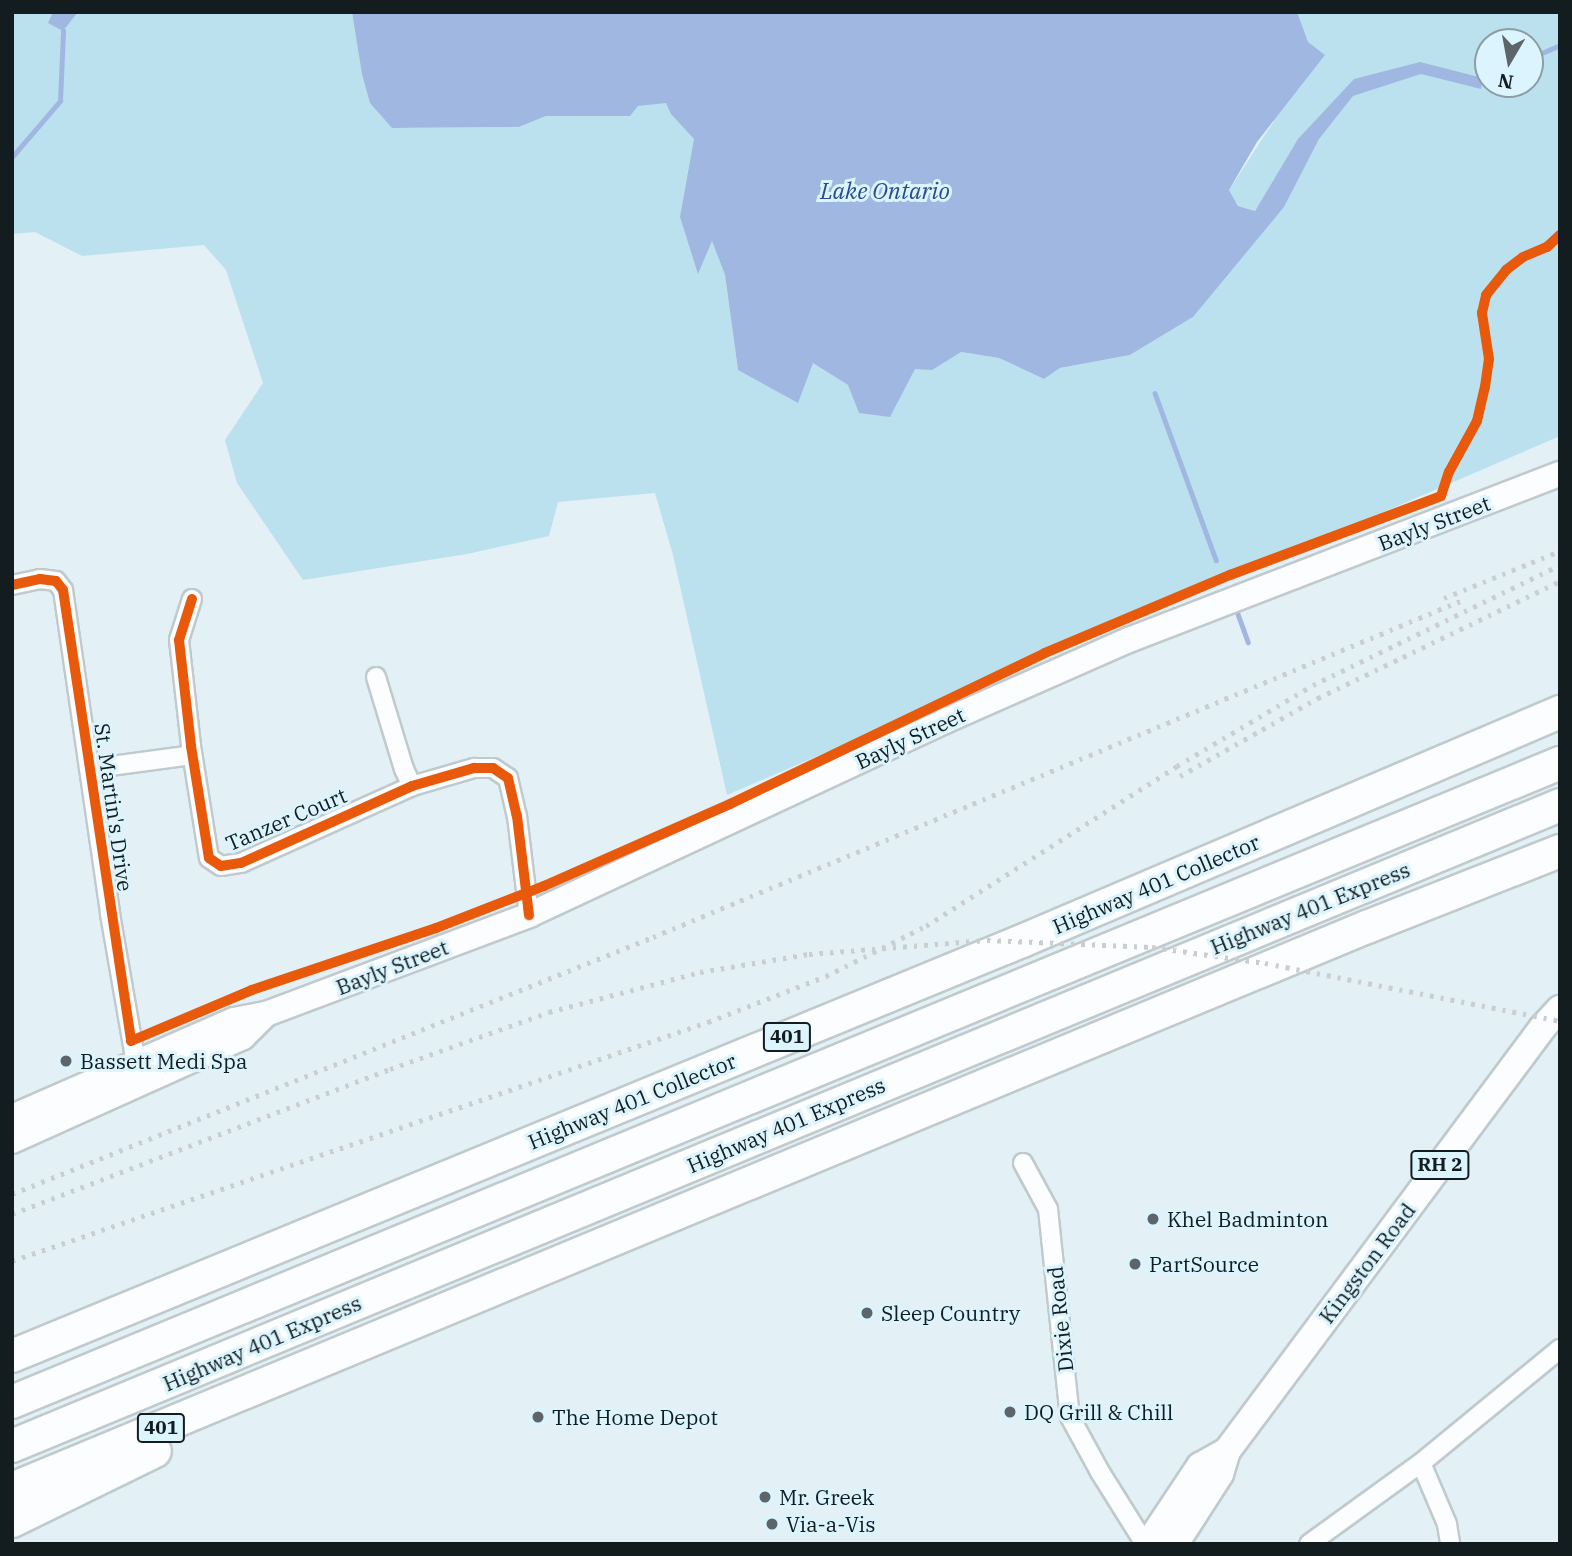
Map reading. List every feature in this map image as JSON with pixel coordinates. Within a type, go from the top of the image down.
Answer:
[{"type":"highway","name":"Highway 401 Collector","points":[[12,1356],[1009,946],[1560,712]]},
{"type":"highway","name":"Highway 401 Express","points":[[12,1402],[1560,763]]},
{"type":"highway","name":"Highway 401 Express","points":[[12,1446],[1560,805]]},
{"type":"highway","name":"401","points":[[12,1489],[309,1368],[941,1103],[1560,851]]},
{"type":"highway","points":[[12,1521],[148,1455],[309,1368]]},
{"type":"main road","name":"Bayly Street","points":[[12,1141],[234,1020],[266,1014],[529,915],[945,721],[1129,640],[1560,474]]},
{"type":"main road","name":"Kingston Road","points":[[1175,1544],[1220,1474],[1227,1451],[1543,1027],[1560,1009]]},
{"type":"main road","name":"Bayly Street","points":[[12,1117],[138,1073]]},
{"type":"main road","name":"Kingston Road","points":[[1147,1544],[1200,1466],[1227,1451]]},
{"type":"street","name":"St. Martin's Drive","points":[[12,585],[40,579],[56,580],[63,590],[138,1073]]},
{"type":"street","name":"Tanzer Court","points":[[192,599],[179,639],[192,755],[204,842],[209,858],[222,866],[241,863],[412,786],[474,768],[493,768],[508,778],[517,816],[529,915]]},
{"type":"street","points":[[376,677],[404,769],[412,786]]},
{"type":"street","points":[[89,769],[192,755]]},
{"type":"street","name":"Dixie Road","points":[[1023,1163],[1048,1209],[1070,1417],[1100,1472],[1147,1544]]},
{"type":"street","points":[[1309,1544],[1421,1462],[1560,1349]]},
{"type":"street","points":[[1421,1462],[1447,1524],[1450,1544]]},
{"type":"shaded area","points":[[12,12],[352,12],[358,40],[392,128],[519,127],[546,116],[576,116],[603,12],[694,139],[712,240],[725,275],[738,370],[813,362],[848,385],[889,360],[961,352],[999,358],[1044,379],[1060,368],[1130,355],[1193,317],[1232,267],[1279,172],[1255,211],[1238,206],[1229,190],[1274,121],[1293,12],[1560,12],[1560,436],[727,795],[673,555],[655,493],[558,502],[549,536],[467,554],[303,580],[237,483],[225,440],[263,383],[226,270],[204,245],[82,256],[35,232],[12,234]]},
{"type":"water","points":[[53,12],[78,12],[63,31],[48,23]]},
{"type":"water","name":"Lake Ontario","points":[[352,12],[1297,12],[1308,42],[1325,55],[1257,142],[1229,190],[1238,206],[1255,211],[1298,139],[1354,79],[1420,62],[1474,76],[1474,87],[1421,74],[1353,96],[1319,139],[1284,207],[1193,317],[1130,355],[1060,368],[1044,379],[999,358],[961,352],[932,370],[915,369],[890,417],[859,413],[848,385],[813,363],[798,403],[738,370],[725,275],[712,241],[698,274],[680,217],[694,139],[671,114],[666,103],[638,106],[630,116],[546,116],[519,127],[392,128],[370,103],[362,74]]},
{"type":"waterway","points":[[12,157],[60,101],[63,31]]},
{"type":"waterway","points":[[1544,52],[1560,45]]},
{"type":"waterway","points":[[1155,393],[1216,560]]},
{"type":"waterway","points":[[1238,614],[1248,642]]},
{"type":"railway","points":[[1444,598],[1560,551]]},
{"type":"railway","points":[[12,1261],[708,1022],[826,976],[926,926],[1177,766],[1313,685],[1560,565]]},
{"type":"railway","points":[[1180,776],[1318,698],[1560,581]]},
{"type":"railway","points":[[12,1194],[653,937],[1460,601]]},
{"type":"railway","points":[[12,1214],[390,1069],[549,1012],[700,972],[809,954],[987,940],[1152,947],[1265,963],[1560,1021]]},
{"type":"cycle path","points":[[12,585],[40,579],[56,581],[63,590],[131,1041],[252,990],[436,928],[544,886],[730,804],[1045,653],[1230,575],[1441,496],[1449,472],[1477,421],[1485,387],[1489,359],[1482,313],[1486,295],[1506,270],[1523,257],[1547,247],[1560,235]]},
{"type":"cycle path","points":[[192,599],[179,640],[191,746],[209,858],[221,866],[241,863],[412,786],[474,768],[493,768],[508,778],[517,816],[529,915]]},
{"type":"place","name":"Bassett Medi Spa","points":[[66,1061]]},
{"type":"place","name":"Khel Badminton","points":[[1153,1219]]},
{"type":"place","name":"PartSource","points":[[1135,1264]]},
{"type":"place","name":"Sleep Country","points":[[867,1313]]},
{"type":"place","name":"DQ Grill & Chill","points":[[1010,1412]]},
{"type":"place","name":"The Home Depot","points":[[538,1417]]},
{"type":"place","name":"Mr. Greek","points":[[765,1497]]},
{"type":"place","name":"Via-a-Vis","points":[[772,1524]]}]
